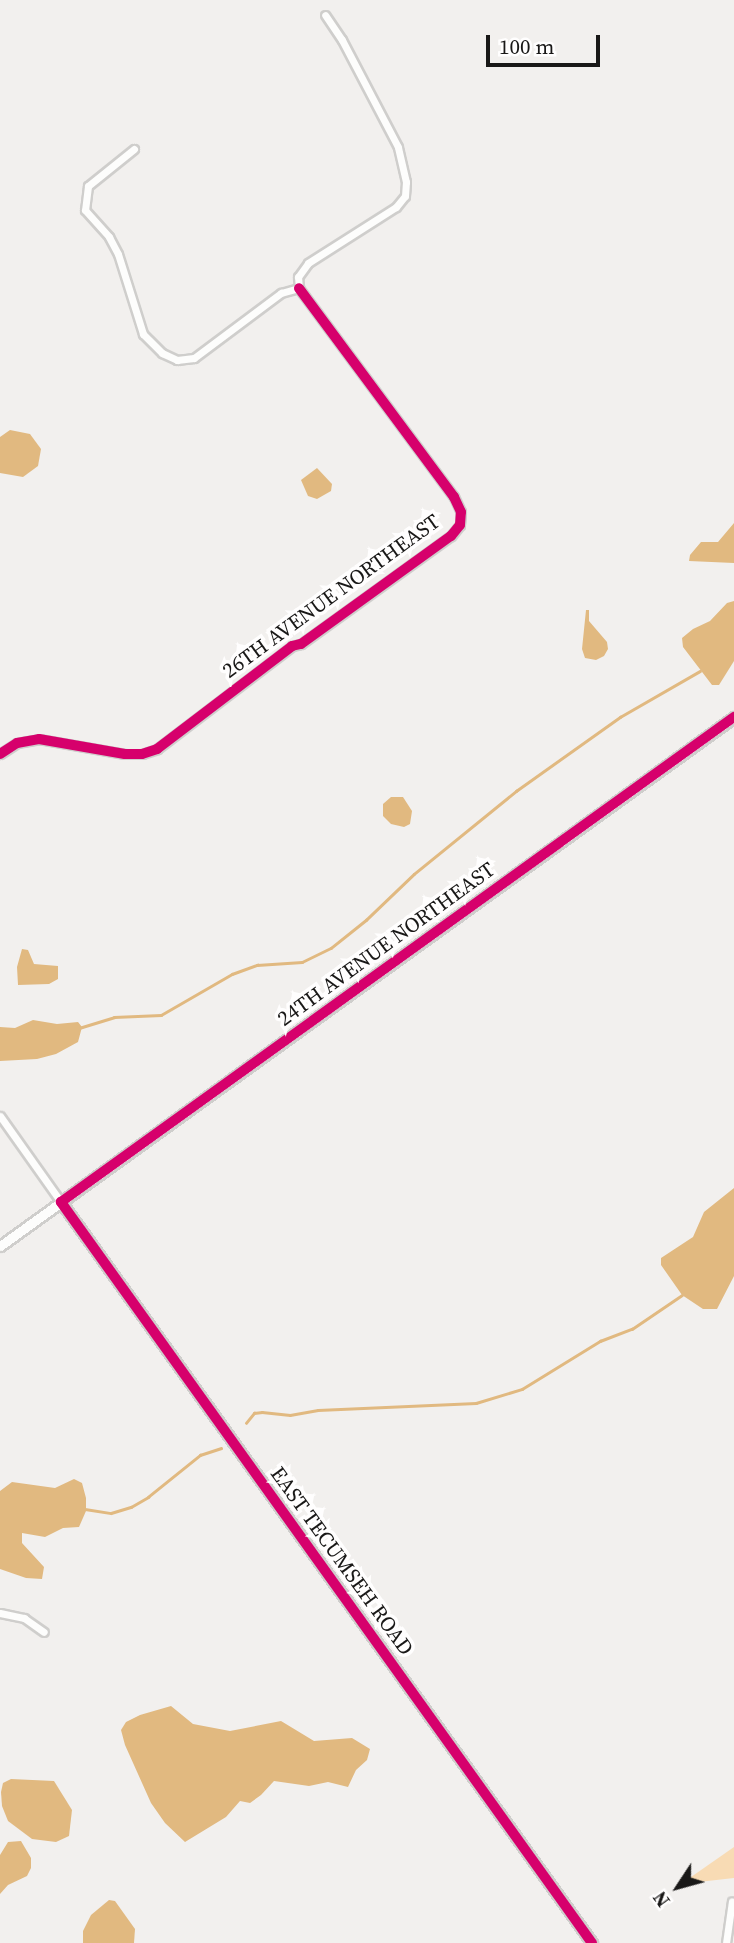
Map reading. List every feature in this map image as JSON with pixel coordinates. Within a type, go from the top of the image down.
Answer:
[{"type":"street","points":[[134,149],[92,181],[84,202],[85,210],[109,237],[118,254],[138,322],[152,346],[177,360],[194,358],[281,293],[299,289],[298,277],[308,262],[396,207],[405,196],[406,182],[398,147],[342,40],[325,15]]},
{"type":"street","name":"26TH AVENUE NORTHEAST","points":[[0,754],[17,743],[39,739],[125,754],[142,754],[157,749],[292,646],[301,644],[451,536],[460,525],[461,512],[454,497],[299,289]]},
{"type":"street","name":"24TH AVENUE NORTHEAST","points":[[0,1246],[734,717]]},
{"type":"street","name":"EAST TECUMSEH ROAD","points":[[0,1116],[592,1943]]},
{"type":"street","points":[[0,1613],[24,1618],[44,1632]]},
{"type":"street","points":[[726,1943],[732,1901]]},
{"type":"shaded area","points":[[10,430],[30,434],[41,449],[38,466],[23,477],[0,473],[0,437]]},
{"type":"shaded area","points":[[317,468],[332,484],[331,491],[317,499],[308,496],[301,480]]},
{"type":"shaded area","points":[[734,523],[734,563],[689,561],[690,555],[701,542],[718,542]]},
{"type":"shaded area","points":[[734,601],[734,661],[719,685],[712,685],[683,647],[682,638],[710,621],[727,603]]},
{"type":"shaded area","points":[[586,610],[589,610],[589,621],[607,642],[608,649],[604,656],[596,660],[585,658],[582,649]]},
{"type":"shaded area","points":[[391,797],[403,797],[412,811],[410,824],[404,827],[391,824],[383,816],[383,804]]},
{"type":"shaded area","points":[[22,949],[28,950],[34,964],[58,966],[58,979],[49,984],[18,985],[17,967]]},
{"type":"shaded area","points":[[33,1020],[57,1024],[78,1022],[82,1027],[78,1042],[56,1054],[37,1059],[0,1061],[0,1027],[15,1028]]},
{"type":"shaded area","points":[[734,1188],[734,1276],[717,1309],[703,1309],[682,1295],[661,1265],[661,1258],[693,1237],[704,1212]]},
{"type":"shaded area","points":[[74,1479],[82,1483],[86,1498],[86,1511],[79,1527],[63,1528],[45,1537],[22,1533],[22,1543],[44,1567],[42,1579],[26,1578],[0,1569],[0,1491],[12,1482],[55,1488]]},
{"type":"shaded area","points":[[171,1706],[193,1724],[230,1731],[281,1721],[314,1741],[352,1738],[370,1749],[367,1760],[356,1770],[348,1787],[328,1782],[309,1786],[274,1781],[250,1803],[240,1801],[226,1817],[185,1842],[165,1823],[151,1803],[121,1730],[126,1722],[140,1715]]},
{"type":"shaded area","points":[[11,1779],[54,1781],[72,1810],[69,1836],[56,1842],[32,1839],[8,1821],[2,1806],[1,1792],[3,1783]]},
{"type":"shaded area","points":[[21,1841],[31,1858],[31,1868],[27,1876],[8,1885],[0,1894],[0,1855],[8,1842]]},
{"type":"shaded area","points":[[734,1847],[734,1878],[681,1884]]},
{"type":"shaded area","points":[[109,1900],[115,1901],[135,1929],[134,1943],[83,1943],[83,1931],[91,1915]]},
{"type":"waterway","points":[[79,1028],[114,1017],[161,1015],[232,974],[257,965],[302,962],[331,948],[366,920],[414,874],[516,791],[620,717],[700,671]]},
{"type":"waterway","points":[[246,1423],[254,1413],[262,1412],[290,1415],[318,1410],[476,1403],[522,1389],[600,1341],[632,1329],[682,1295]]},
{"type":"waterway","points":[[85,1509],[111,1513],[131,1507],[148,1497],[200,1455],[221,1448]]},
{"type":"cycle path","points":[[0,754],[17,743],[39,739],[125,754],[142,754],[157,749],[292,646],[301,644],[451,536],[460,525],[461,512],[454,497],[299,288]]},
{"type":"cycle path","points":[[592,1943],[61,1202],[734,717]]}]
